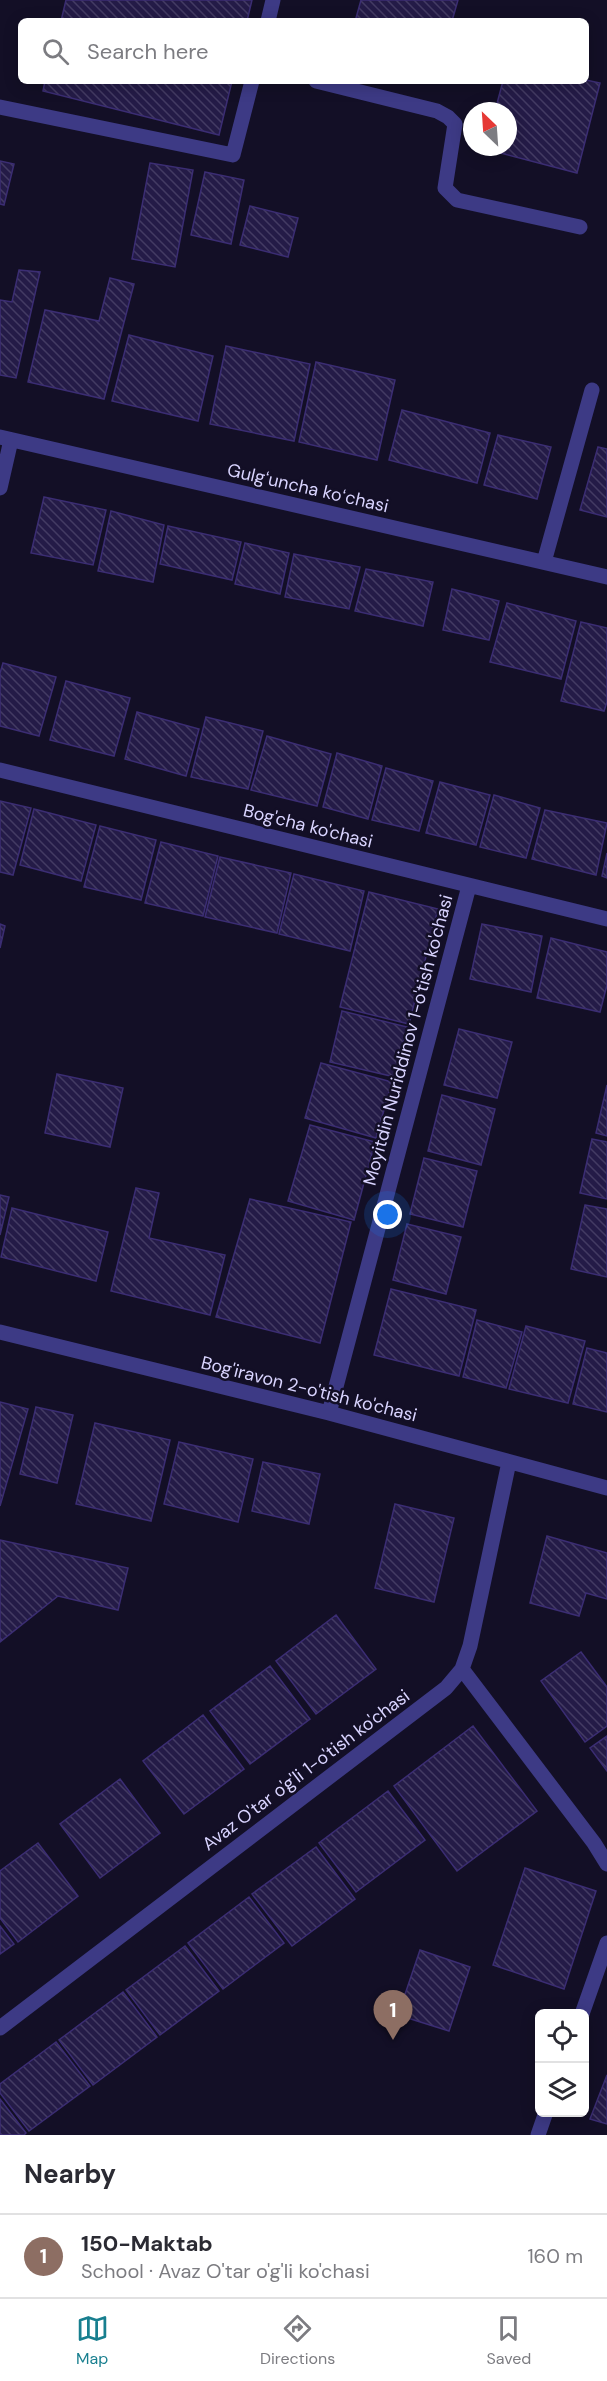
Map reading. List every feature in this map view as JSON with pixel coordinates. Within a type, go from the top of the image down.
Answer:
[{"type":"street","points":[[269,18],[273,0]]},
{"type":"street","points":[[0,107],[233,155],[251,84]]},
{"type":"street","points":[[328,84],[437,111],[448,117],[455,124],[445,188],[457,200],[580,227]]},
{"type":"street","points":[[544,562],[592,390]]},
{"type":"street","points":[[0,488],[5,439]]},
{"type":"street","name":"Gulgʻuncha koʻchasi","points":[[5,439],[607,577]]},
{"type":"street","name":"Bog'cha ko'chasi","points":[[0,770],[607,919]]},
{"type":"street","name":"Moyitdin Nuriddinov 1-o'tish ko'chasi","points":[[329,1413],[469,886]]},
{"type":"street","name":"Bog'iravon 2-o'tish ko'chasi","points":[[0,1332],[329,1413],[607,1488]]},
{"type":"street","name":"Avaz O'tar o'g'li 1-o'tish ko'chasi","points":[[0,2028],[446,1688],[462,1669],[470,1646],[510,1462]]},
{"type":"street","points":[[462,1669],[594,1843],[607,1864]]},
{"type":"street","points":[[583,2009],[607,1943]]},
{"type":"street","points":[[538,2135],[544,2117]]},
{"type":"building","points":[[66,0],[252,0],[248,18],[62,18]]},
{"type":"building","points":[[361,0],[458,0],[453,18],[356,18]]},
{"type":"building","points":[[589,81],[600,83],[577,173],[512,156],[517,156],[517,102],[497,102],[502,84],[589,84]]},
{"type":"building","points":[[44,84],[231,84],[219,135],[43,91]]},
{"type":"building","points":[[0,161],[14,164],[4,205],[0,204]]},
{"type":"building","points":[[150,163],[193,170],[175,267],[132,259]]},
{"type":"building","points":[[205,172],[244,180],[231,244],[191,235]]},
{"type":"building","points":[[250,206],[298,218],[288,257],[240,245]]},
{"type":"building","points":[[19,270],[40,272],[16,378],[0,375],[0,300],[12,302]]},
{"type":"building","points":[[110,278],[134,284],[104,399],[28,382],[45,310],[99,321]]},
{"type":"building","points":[[129,335],[213,356],[198,421],[112,401]]},
{"type":"building","points":[[226,346],[310,364],[294,441],[210,424]]},
{"type":"building","points":[[316,362],[395,380],[377,460],[299,442]]},
{"type":"building","points":[[402,410],[490,433],[477,483],[389,460]]},
{"type":"building","points":[[498,435],[551,447],[537,499],[484,485]]},
{"type":"building","points":[[598,447],[607,449],[607,517],[580,510]]},
{"type":"building","points":[[44,497],[106,510],[93,565],[31,553]]},
{"type":"building","points":[[111,511],[164,525],[153,582],[98,571]]},
{"type":"building","points":[[168,526],[241,542],[232,580],[160,564]]},
{"type":"building","points":[[245,543],[289,553],[280,594],[235,584]]},
{"type":"building","points":[[294,554],[360,567],[349,609],[285,597]]},
{"type":"building","points":[[366,569],[433,582],[423,626],[355,611]]},
{"type":"building","points":[[452,589],[499,601],[489,640],[443,630]]},
{"type":"building","points":[[507,603],[576,621],[561,679],[490,662]]},
{"type":"building","points":[[581,622],[607,628],[607,702],[604,711],[561,701]]},
{"type":"building","points":[[3,663],[56,677],[39,736],[0,726],[0,673]]},
{"type":"building","points":[[66,681],[130,698],[114,756],[50,740]]},
{"type":"building","points":[[137,712],[199,729],[186,776],[125,759]]},
{"type":"building","points":[[206,717],[263,731],[248,789],[191,777]]},
{"type":"building","points":[[267,736],[331,754],[317,806],[251,790]]},
{"type":"building","points":[[337,753],[382,766],[368,819],[323,807]]},
{"type":"building","points":[[386,768],[433,781],[419,831],[372,820]]},
{"type":"building","points":[[440,782],[490,795],[476,845],[426,833]]},
{"type":"building","points":[[494,795],[540,808],[526,858],[480,847]]},
{"type":"building","points":[[0,801],[31,808],[13,875],[0,872]]},
{"type":"building","points":[[34,809],[96,825],[81,881],[20,865]]},
{"type":"building","points":[[545,810],[607,823],[596,875],[532,859]]},
{"type":"building","points":[[100,826],[156,840],[141,900],[84,887]]},
{"type":"building","points":[[161,842],[218,856],[203,916],[145,903]]},
{"type":"building","points":[[607,853],[607,878],[602,876]]},
{"type":"building","points":[[220,857],[291,873],[277,933],[205,917]]},
{"type":"building","points":[[294,874],[364,891],[350,951],[279,934]]},
{"type":"building","points":[[369,892],[438,909],[409,1024],[340,1007]]},
{"type":"building","points":[[0,924],[5,926],[0,948]]},
{"type":"building","points":[[482,924],[542,936],[531,992],[470,979]]},
{"type":"building","points":[[551,938],[607,952],[607,985],[600,1012],[537,998]]},
{"type":"building","points":[[342,1011],[407,1027],[395,1077],[330,1062]]},
{"type":"building","points":[[459,1029],[512,1042],[497,1098],[444,1085]]},
{"type":"building","points":[[321,1063],[392,1082],[376,1138],[305,1118]]},
{"type":"building","points":[[57,1074],[123,1088],[110,1147],[45,1133]]},
{"type":"building","points":[[607,1085],[607,1136],[596,1133]]},
{"type":"building","points":[[442,1095],[495,1109],[481,1165],[428,1151]]},
{"type":"building","points":[[310,1125],[375,1142],[354,1220],[288,1201]]},
{"type":"building","points":[[592,1139],[607,1142],[607,1199],[580,1193]]},
{"type":"building","points":[[424,1158],[477,1171],[463,1227],[410,1214]]},
{"type":"building","points":[[136,1188],[159,1193],[149,1238],[225,1255],[210,1315],[111,1291]]},
{"type":"building","points":[[0,1195],[9,1197],[0,1235]]},
{"type":"building","points":[[250,1199],[351,1222],[320,1343],[216,1317]]},
{"type":"building","points":[[585,1205],[607,1209],[607,1277],[571,1269]]},
{"type":"building","points":[[12,1208],[108,1232],[96,1281],[1,1257]]},
{"type":"building","points":[[407,1224],[461,1237],[446,1294],[393,1280]]},
{"type":"building","points":[[391,1289],[476,1310],[459,1376],[374,1355]]},
{"type":"building","points":[[477,1320],[522,1332],[506,1388],[463,1377]]},
{"type":"building","points":[[526,1326],[585,1341],[568,1403],[509,1389]]},
{"type":"building","points":[[587,1348],[607,1353],[607,1412],[573,1404]]},
{"type":"building","points":[[0,1402],[28,1409],[0,1506]]},
{"type":"building","points":[[36,1407],[73,1415],[57,1483],[20,1474]]},
{"type":"building","points":[[95,1423],[170,1440],[151,1521],[76,1504]]},
{"type":"building","points":[[179,1442],[253,1459],[238,1522],[164,1504]]},
{"type":"building","points":[[263,1462],[320,1474],[309,1524],[252,1511]]},
{"type":"building","points":[[395,1504],[454,1518],[434,1602],[375,1588]]},
{"type":"building","points":[[547,1536],[607,1553],[607,1599],[586,1593],[579,1616],[530,1603]]},
{"type":"building","points":[[0,1540],[128,1568],[118,1610],[58,1596],[0,1642]]},
{"type":"building","points":[[336,1615],[376,1669],[316,1714],[276,1661]]},
{"type":"building","points":[[581,1652],[607,1687],[607,1726],[585,1742],[541,1681]]},
{"type":"building","points":[[270,1666],[310,1719],[250,1764],[210,1711]]},
{"type":"building","points":[[203,1715],[244,1769],[184,1814],[143,1761]]},
{"type":"building","points":[[473,1726],[537,1811],[457,1871],[394,1786]]},
{"type":"building","points":[[607,1736],[607,1771],[590,1748]]},
{"type":"building","points":[[120,1779],[160,1833],[100,1878],[60,1824]]},
{"type":"building","points":[[388,1791],[425,1840],[356,1892],[319,1843]]},
{"type":"building","points":[[38,1843],[78,1896],[18,1942],[0,1918],[0,1871]]},
{"type":"building","points":[[316,1847],[355,1899],[292,1946],[252,1894]]},
{"type":"building","points":[[525,1868],[596,1891],[564,1989],[493,1965]]},
{"type":"building","points":[[249,1897],[284,1943],[223,1989],[188,1943]]},
{"type":"building","points":[[0,1926],[14,1944],[0,1954]]},
{"type":"building","points":[[185,1946],[219,1991],[160,2035],[126,1990]]},
{"type":"building","points":[[420,1950],[470,1967],[449,2031],[398,2015]]},
{"type":"building","points":[[123,1992],[157,2037],[93,2085],[59,2040]]},
{"type":"building","points":[[56,2042],[90,2086],[29,2131],[0,2093],[0,2084]]},
{"type":"building","points":[[607,2075],[607,2124],[590,2119]]},
{"type":"building","points":[[0,2099],[26,2133],[24,2135],[0,2135]]},
{"type":"place","name":"150-Maktab","points":[[393,2040]]}]
